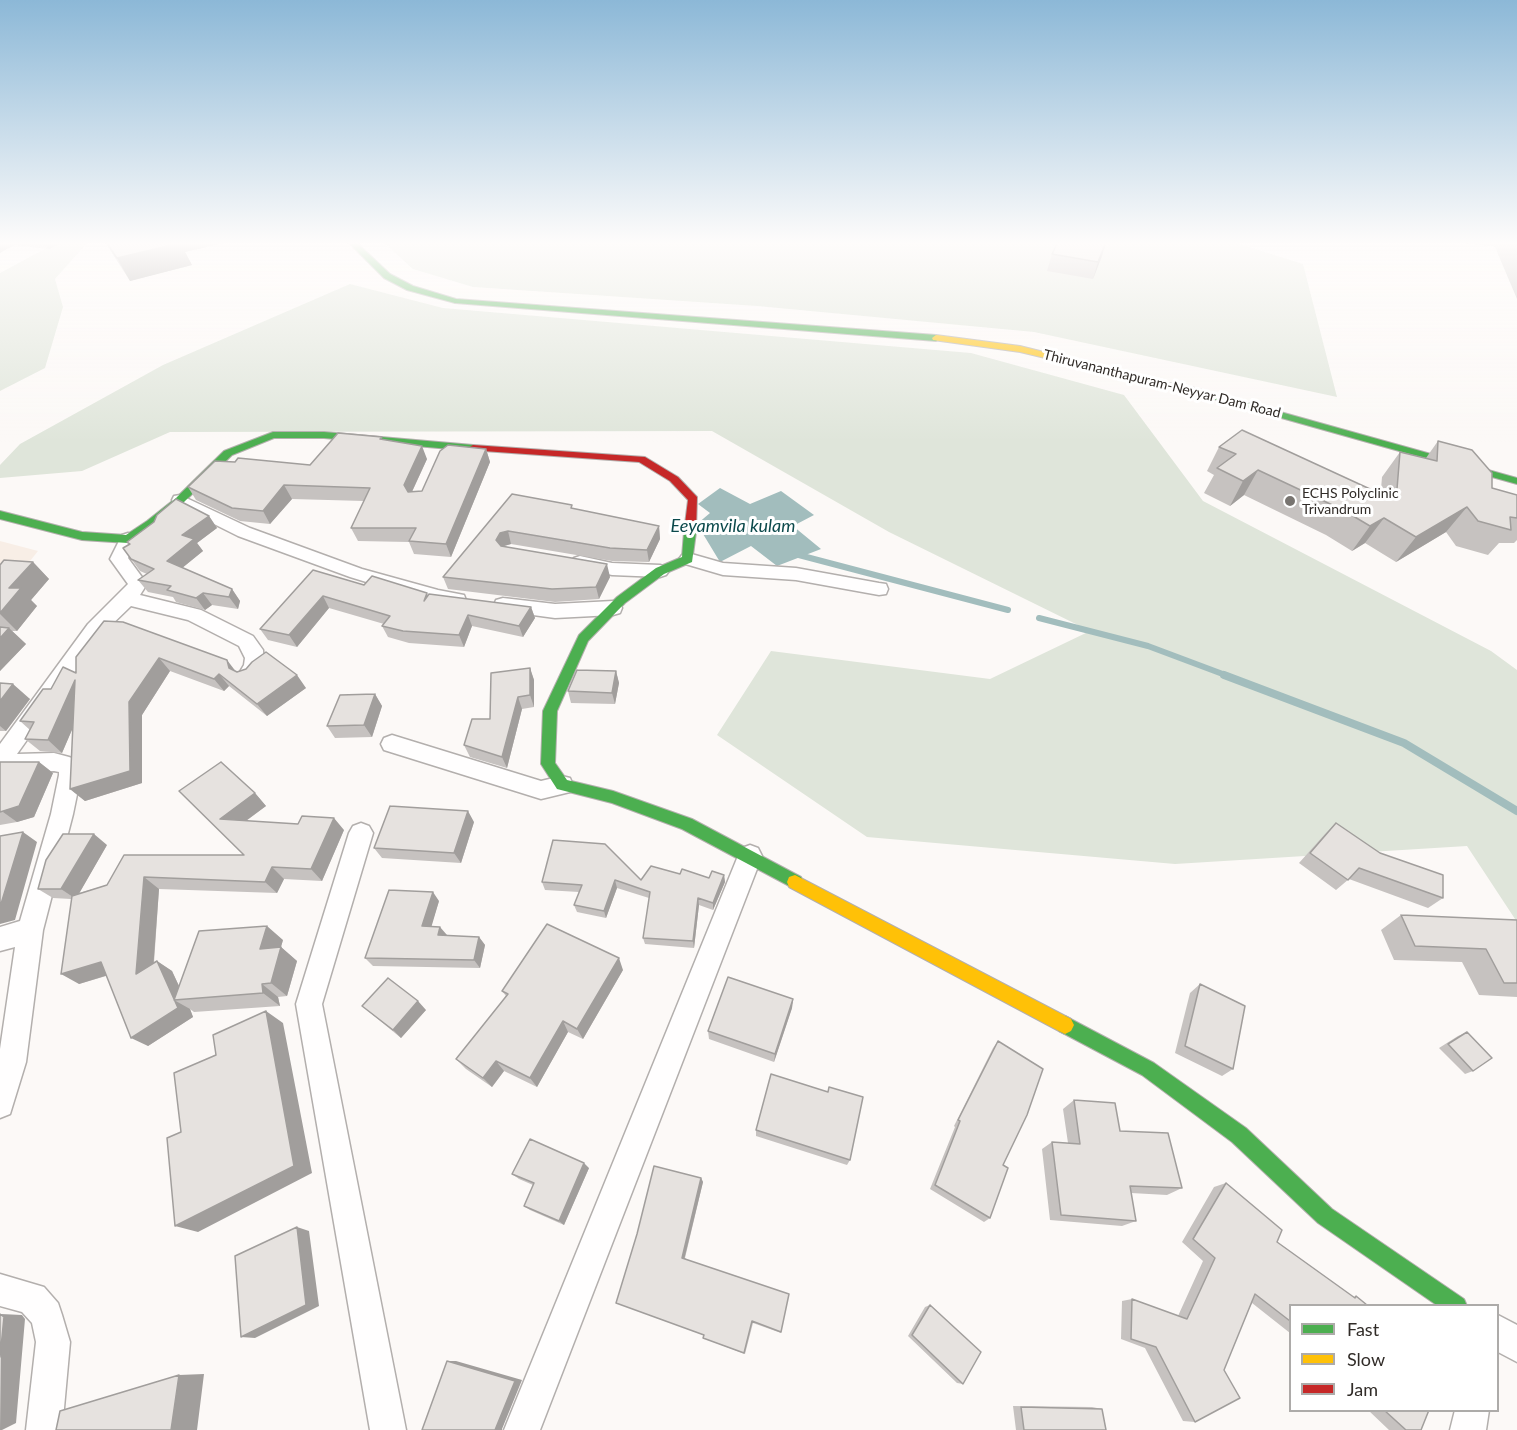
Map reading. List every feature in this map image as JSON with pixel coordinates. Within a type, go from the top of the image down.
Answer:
[{"type":"street","name":"Thiruvananthapuram-Neyyar Dam Road","points":[[554,309],[838,331],[917,334],[1020,349],[1230,399],[1517,481]]},
{"type":"street","points":[[0,763],[95,629],[138,584],[119,559],[128,539],[151,524],[180,500],[228,453],[273,435],[324,435],[539,454],[641,459],[674,479],[693,499],[688,559]]},
{"type":"street","points":[[436,461],[455,447]]},
{"type":"street","points":[[180,500],[244,532],[356,573],[438,597],[555,611],[613,608]]},
{"type":"street","points":[[0,515],[82,536],[128,539]]},
{"type":"street","points":[[562,785],[548,764],[550,711],[583,638],[613,608],[660,571],[688,559],[723,569],[796,574],[879,589]]},
{"type":"street","points":[[567,560],[612,569],[660,571]]},
{"type":"street","points":[[127,598],[194,615],[246,641],[253,650],[255,658],[254,667],[248,675]]},
{"type":"street","points":[[392,744],[541,790],[562,785],[613,797],[687,824],[750,856],[1149,1069],[1239,1135],[1324,1216],[1456,1304]]},
{"type":"street","points":[[0,763],[54,762],[69,766],[68,788],[30,930],[12,1062],[0,1104]]},
{"type":"street","points":[[361,833],[309,1004],[388,1430]]},
{"type":"street","points":[[522,1430],[750,856]]},
{"type":"street","points":[[0,939],[30,930]]},
{"type":"street","points":[[0,1290],[32,1299],[46,1315],[53,1342],[44,1430]]},
{"type":"street","points":[[1499,1333],[1517,1345]]},
{"type":"street","points":[[1467,1430],[1472,1412]]},
{"type":"shaded area","points":[[0,309],[62,309],[45,368],[0,391]]},
{"type":"shaded area","points":[[293,309],[452,309],[971,353],[1124,395],[1203,501],[1491,651],[1517,670],[1517,922],[1467,846],[1175,864],[867,837],[717,735],[771,651],[990,679],[1090,631],[889,532],[712,431],[170,432],[82,471],[0,478],[0,465],[20,444],[163,365]]},
{"type":"shaded area","points":[[786,309],[1314,309],[1337,397],[1034,332]]},
{"type":"shaded area","points":[[0,541],[38,551],[0,599]]},
{"type":"water","name":"Eeyamvila kulam","points":[[720,488],[750,504],[781,491],[814,515],[793,526],[821,549],[777,566],[751,546],[720,562],[697,524],[710,513],[698,504]]},
{"type":"building","points":[[1242,430],[1370,489],[1397,489],[1400,452],[1437,461],[1438,441],[1472,450],[1492,473],[1492,488],[1517,495],[1517,518],[1510,517],[1511,530],[1478,521],[1467,507],[1416,537],[1384,518],[1370,526],[1343,510],[1258,470],[1243,481],[1217,468],[1236,454],[1219,447]]},
{"type":"building","points":[[338,433],[382,437],[380,439],[422,446],[404,485],[408,492],[422,491],[440,451],[448,445],[486,449],[446,544],[409,541],[416,528],[351,528],[370,488],[284,485],[263,511],[232,508],[188,487],[215,461],[235,462],[238,458],[310,465]]},
{"type":"building","points":[[512,494],[572,505],[571,508],[659,526],[647,550],[610,548],[508,531],[500,533],[496,540],[501,546],[607,564],[596,587],[552,589],[443,577]]},
{"type":"building","points":[[176,499],[209,516],[182,535],[194,539],[167,561],[232,589],[229,597],[203,593],[196,598],[167,590],[171,586],[138,580],[154,569],[131,559],[123,548],[130,544],[127,542],[154,522],[157,515]]},
{"type":"building","points":[[4,560],[33,562],[9,588],[21,588],[0,613],[0,565]]},
{"type":"building","points":[[313,570],[364,585],[372,576],[427,593],[424,601],[429,594],[531,607],[519,626],[468,615],[459,635],[403,631],[382,626],[390,616],[323,596],[289,635],[260,629]]},
{"type":"building","points":[[104,621],[123,622],[227,660],[229,668],[237,672],[246,669],[266,652],[297,675],[257,704],[219,674],[214,679],[159,658],[129,702],[130,771],[70,789],[75,680],[48,740],[25,739],[34,722],[20,721],[43,689],[51,689],[63,667],[76,673],[76,657]]},
{"type":"building","points":[[0,627],[9,628],[0,638]]},
{"type":"building","points":[[530,668],[530,695],[518,697],[502,757],[464,745],[472,719],[490,719],[491,673]]},
{"type":"building","points":[[577,670],[616,671],[612,693],[568,691]]},
{"type":"building","points":[[0,683],[13,684],[0,701]]},
{"type":"building","points":[[375,694],[364,725],[327,726],[340,695]]},
{"type":"building","points":[[0,762],[39,762],[19,806],[0,812]]},
{"type":"building","points":[[221,762],[255,793],[220,819],[298,824],[302,816],[334,818],[311,869],[272,867],[265,882],[144,877],[136,974],[157,961],[178,1008],[131,1038],[101,962],[61,974],[72,896],[107,885],[124,855],[244,855],[179,791]]},
{"type":"building","points":[[390,806],[468,811],[454,853],[374,848]]},
{"type":"building","points":[[1336,823],[1380,853],[1443,875],[1443,898],[1359,868],[1348,880],[1310,853]]},
{"type":"building","points":[[23,832],[0,907],[0,836]]},
{"type":"building","points":[[63,834],[94,834],[61,889],[38,889],[46,860]]},
{"type":"building","points":[[553,840],[605,844],[641,880],[651,866],[680,874],[682,869],[709,878],[712,871],[724,875],[713,903],[698,898],[693,941],[643,938],[650,892],[615,880],[604,911],[574,905],[582,885],[542,882]]},
{"type":"building","points":[[389,890],[433,892],[422,926],[440,927],[438,935],[479,937],[474,960],[365,958]]},
{"type":"building","points":[[1401,915],[1517,920],[1517,983],[1504,983],[1486,949],[1415,946]]},
{"type":"building","points":[[547,924],[619,958],[577,1029],[563,1021],[530,1078],[496,1061],[483,1078],[456,1059],[508,994],[502,991]]},
{"type":"building","points":[[267,926],[260,949],[281,947],[271,983],[262,984],[263,993],[174,1000],[199,931]]},
{"type":"building","points":[[728,977],[793,999],[775,1054],[708,1031]]},
{"type":"building","points":[[388,978],[418,1001],[393,1030],[362,1006]]},
{"type":"building","points":[[1200,984],[1245,1006],[1233,1069],[1185,1046]]},
{"type":"building","points":[[266,1011],[294,1166],[175,1226],[167,1138],[181,1132],[174,1073],[216,1055],[213,1035]]},
{"type":"building","points":[[1467,1032],[1492,1058],[1473,1071],[1448,1044]]},
{"type":"building","points":[[998,1041],[1043,1069],[1027,1115],[1003,1165],[1008,1168],[990,1218],[935,1185],[960,1121],[958,1120]]},
{"type":"building","points":[[771,1074],[828,1092],[829,1087],[863,1097],[850,1160],[756,1130]]},
{"type":"building","points":[[1074,1100],[1115,1103],[1120,1131],[1168,1133],[1182,1188],[1130,1186],[1136,1221],[1061,1215],[1052,1142],[1080,1144]]},
{"type":"building","points":[[530,1139],[584,1163],[559,1221],[524,1206],[534,1183],[512,1174]]},
{"type":"building","points":[[654,1166],[701,1178],[682,1258],[789,1294],[781,1332],[752,1321],[744,1353],[703,1338],[704,1335],[616,1303]]},
{"type":"building","points":[[1226,1183],[1282,1230],[1277,1242],[1366,1304],[1289,1304],[1289,1320],[1255,1294],[1224,1370],[1240,1398],[1195,1422],[1156,1347],[1131,1339],[1132,1299],[1187,1319],[1215,1258],[1193,1239]]},
{"type":"building","points":[[297,1227],[306,1305],[241,1337],[235,1256]]},
{"type":"building","points":[[930,1305],[981,1352],[963,1384],[912,1335]]},
{"type":"building","points":[[0,1314],[4,1317],[0,1357]]},
{"type":"building","points":[[447,1361],[515,1381],[495,1430],[422,1430]]},
{"type":"building","points":[[179,1375],[171,1430],[56,1430],[60,1411]]},
{"type":"building","points":[[1021,1407],[1102,1409],[1106,1430],[1024,1430]]},
{"type":"building","points":[[1386,1412],[1428,1412],[1421,1430],[1406,1430]]},
{"type":"waterway","points":[[795,554],[1008,610]]},
{"type":"waterway","points":[[1039,618],[1148,646],[1228,676]]},
{"type":"waterway","points":[[1224,675],[1404,743],[1517,811]]},
{"type":"traffic: fast","points":[[556,309],[936,338]]},
{"type":"traffic: fast","points":[[1188,389],[1517,481]]},
{"type":"traffic: fast","points":[[0,515],[82,536],[128,539],[151,524],[180,500],[228,453],[273,435],[324,435],[473,448]]},
{"type":"traffic: fast","points":[[690,532],[688,559],[660,571],[621,600],[583,638],[550,711],[548,764],[562,785],[613,797],[687,824],[795,882]]},
{"type":"traffic: fast","points":[[1065,1025],[1148,1069],[1239,1135],[1325,1216],[1454,1304]]},
{"type":"traffic: slow","points":[[936,338],[1020,349],[1188,389]]},
{"type":"traffic: slow","points":[[795,882],[1065,1025]]},
{"type":"traffic: jam","points":[[473,448],[641,459],[674,479],[693,499],[690,532]]},
{"type":"place","name":"ECHS Polyclinic Trivandrum","points":[[1290,501]]}]
